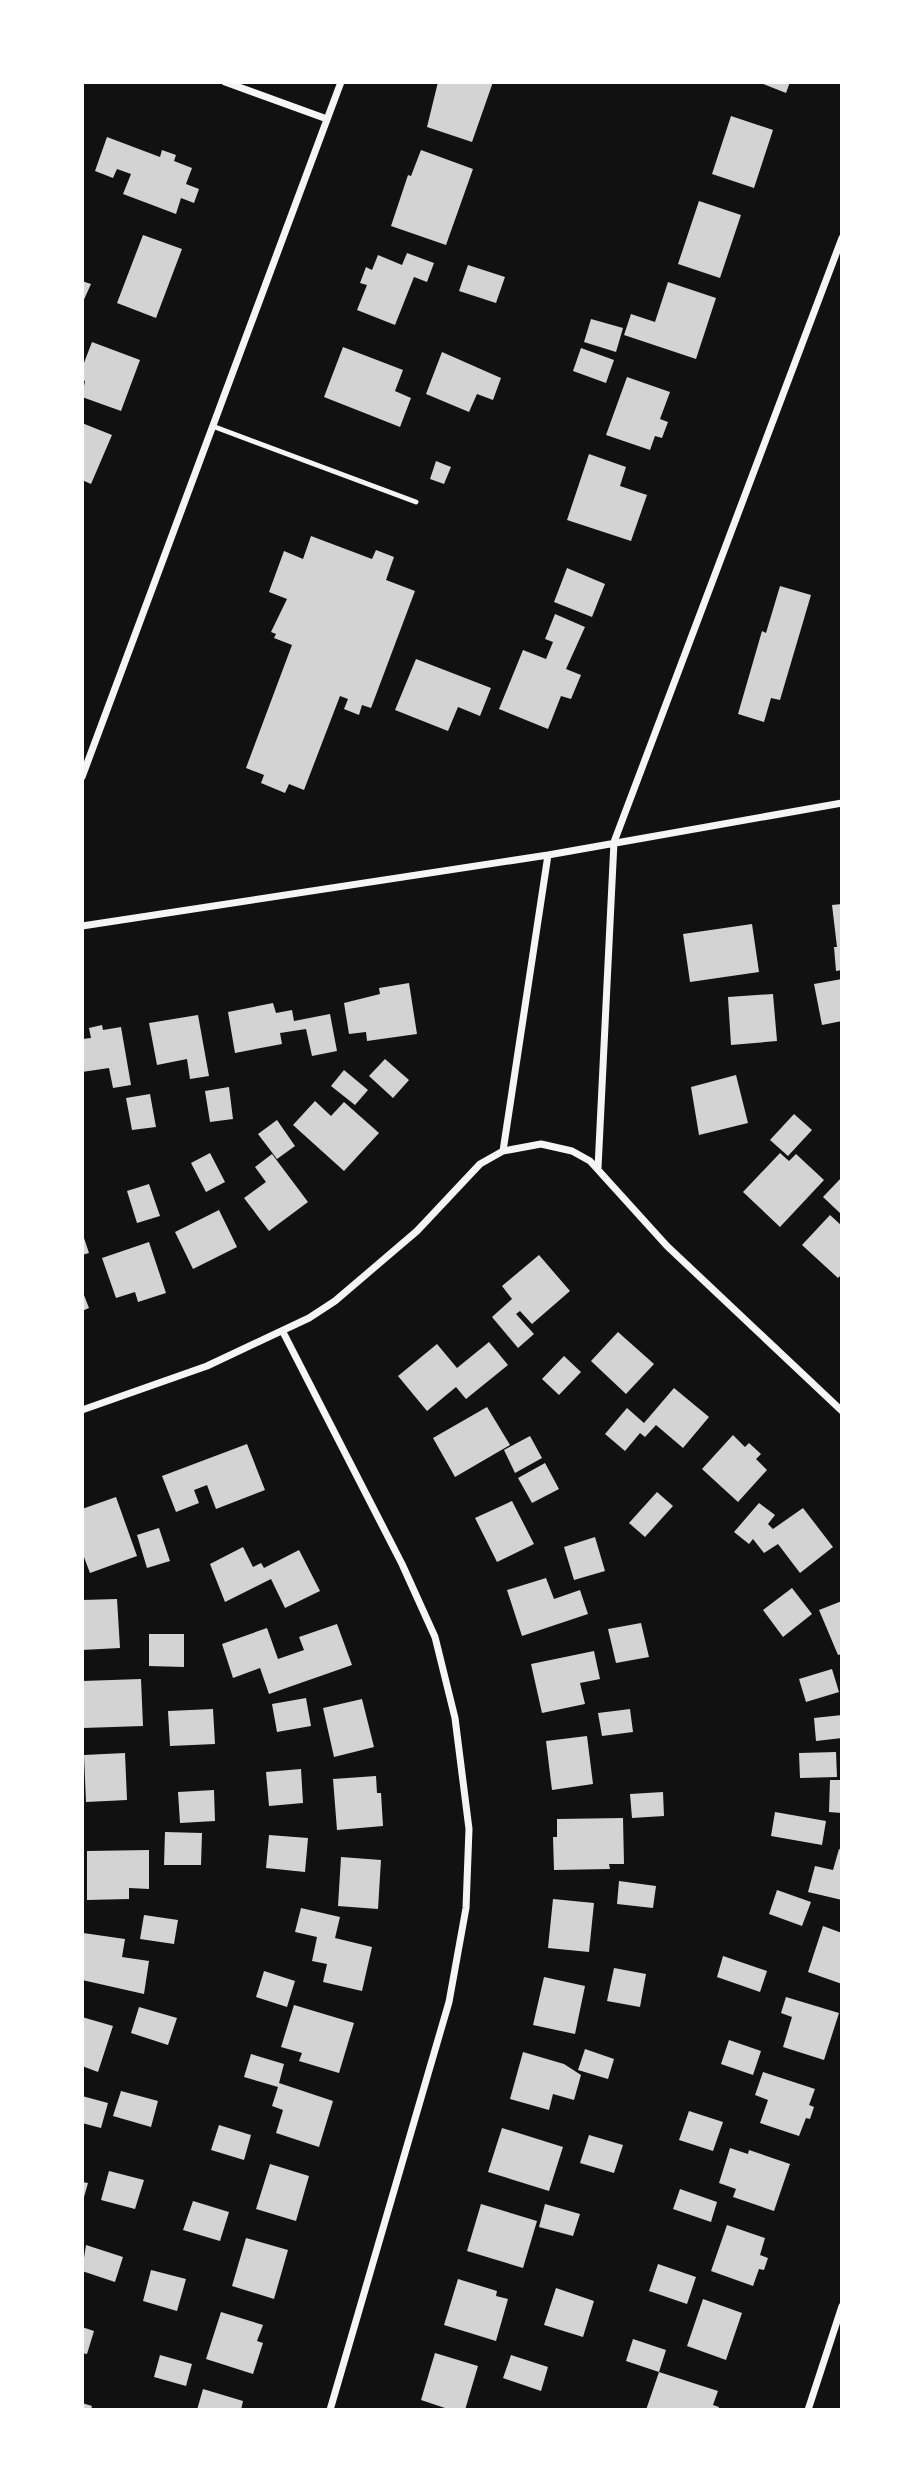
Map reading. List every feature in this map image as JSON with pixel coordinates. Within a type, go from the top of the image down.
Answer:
[{"type":"street","points":[[225,82],[327,119]]},
{"type":"street","points":[[82,777],[215,427],[341,82]]},
{"type":"street","points":[[598,1168],[614,842],[842,238]]},
{"type":"street","points":[[82,926],[548,855],[842,803]]},
{"type":"street","points":[[503,1150],[548,855]]},
{"type":"street","points":[[82,1410],[207,1366],[283,1332],[323,1310],[417,1231],[480,1164],[503,1150],[529,1144],[552,1145],[582,1155],[598,1168],[667,1246],[842,1412]]},
{"type":"street","points":[[283,1332],[402,1564],[435,1637],[455,1718],[469,1829],[466,1908],[449,2002],[330,2410]]},
{"type":"street","points":[[808,2410],[842,2306]]},
{"type":"lane","points":[[215,427],[416,502]]},
{"type":"building","points":[[438,82],[493,82],[472,142],[427,127]]},
{"type":"building","points":[[758,82],[790,82],[786,93]]},
{"type":"building","points":[[731,116],[773,130],[754,188],[712,174]]},
{"type":"building","points":[[107,137],[160,157],[162,150],[176,155],[174,161],[192,168],[186,184],[199,189],[194,203],[181,198],[176,214],[123,194],[131,174],[117,169],[113,178],[95,171]]},
{"type":"building","points":[[421,150],[473,169],[446,245],[391,226],[408,175],[411,176]]},
{"type":"building","points":[[699,201],[741,215],[720,278],[678,264]]},
{"type":"building","points":[[143,235],[182,249],[156,318],[117,303]]},
{"type":"building","points":[[407,253],[434,263],[427,282],[414,277],[395,325],[357,310],[367,285],[360,283],[366,267],[372,270],[378,255],[402,265]]},
{"type":"building","points":[[468,265],[505,277],[496,303],[459,291]]},
{"type":"building","points":[[82,281],[91,284],[82,304]]},
{"type":"building","points":[[668,282],[716,298],[696,359],[624,335],[631,314],[655,322]]},
{"type":"building","points":[[591,319],[623,328],[616,352],[584,342]]},
{"type":"building","points":[[92,342],[140,360],[121,411],[82,397],[85,381],[82,380],[82,368]]},
{"type":"building","points":[[343,347],[403,370],[395,391],[411,398],[400,427],[324,397]]},
{"type":"building","points":[[581,348],[614,360],[606,383],[573,371]]},
{"type":"building","points":[[442,352],[501,378],[493,400],[477,394],[469,412],[426,394]]},
{"type":"building","points":[[627,377],[670,392],[660,419],[668,422],[662,438],[655,436],[650,450],[606,435]]},
{"type":"building","points":[[82,423],[112,435],[91,484],[82,480]]},
{"type":"building","points":[[589,454],[626,467],[620,486],[647,495],[631,541],[567,520]]},
{"type":"building","points":[[436,461],[451,467],[444,484],[430,479]]},
{"type":"building","points":[[311,536],[372,559],[376,550],[394,557],[386,580],[415,591],[371,708],[362,705],[359,715],[344,709],[348,699],[340,696],[304,790],[289,784],[285,793],[261,783],[264,775],[246,768],[292,645],[274,638],[276,634],[271,632],[287,599],[269,592],[284,551],[303,559]]},
{"type":"building","points":[[567,568],[605,584],[592,617],[554,602]]},
{"type":"building","points":[[780,586],[811,595],[780,700],[771,698],[764,722],[738,714],[762,631],[766,633]]},
{"type":"building","points":[[555,614],[585,627],[566,669],[581,675],[571,699],[561,696],[548,729],[499,709],[523,650],[546,659],[553,642],[545,639]]},
{"type":"building","points":[[416,659],[491,688],[480,716],[458,707],[448,731],[395,710]]},
{"type":"building","points":[[842,904],[842,970],[836,971],[834,947],[837,947],[832,905]]},
{"type":"building","points":[[752,924],[759,972],[690,982],[683,934]]},
{"type":"building","points":[[842,979],[842,1021],[822,1025],[814,984]]},
{"type":"building","points":[[409,983],[417,1034],[367,1041],[366,1032],[349,1034],[344,1003],[380,994],[379,988]]},
{"type":"building","points":[[773,994],[777,1041],[731,1045],[728,997]]},
{"type":"building","points":[[273,1003],[276,1013],[292,1010],[294,1021],[330,1014],[337,1051],[312,1056],[306,1029],[280,1033],[282,1044],[235,1053],[228,1012]]},
{"type":"building","points":[[198,1015],[209,1076],[190,1079],[187,1059],[157,1065],[149,1023]]},
{"type":"building","points":[[102,1025],[103,1030],[121,1027],[131,1085],[113,1088],[109,1068],[82,1072],[82,1039],[91,1038],[89,1028]]},
{"type":"building","points":[[385,1059],[409,1080],[393,1098],[369,1076]]},
{"type":"building","points":[[344,1070],[368,1090],[355,1105],[331,1086]]},
{"type":"building","points":[[736,1075],[748,1123],[699,1135],[691,1087]]},
{"type":"building","points":[[229,1087],[233,1119],[210,1122],[205,1091]]},
{"type":"building","points":[[150,1094],[156,1127],[132,1130],[126,1098]]},
{"type":"building","points":[[315,1101],[331,1116],[344,1102],[379,1133],[344,1171],[293,1125]]},
{"type":"building","points":[[794,1114],[812,1130],[788,1156],[770,1140]]},
{"type":"building","points":[[277,1120],[295,1146],[277,1159],[258,1134]]},
{"type":"building","points":[[210,1153],[225,1182],[206,1192],[191,1163]]},
{"type":"building","points":[[780,1153],[789,1161],[796,1154],[824,1180],[780,1227],[743,1192]]},
{"type":"building","points":[[272,1154],[308,1202],[269,1231],[244,1198],[266,1182],[255,1167]]},
{"type":"building","points":[[842,1177],[842,1213],[841,1214],[823,1197]]},
{"type":"building","points":[[149,1184],[160,1216],[137,1223],[127,1191]]},
{"type":"building","points":[[219,1210],[237,1247],[193,1269],[175,1232]]},
{"type":"building","points":[[830,1215],[842,1226],[842,1274],[838,1278],[802,1245]]},
{"type":"building","points":[[82,1232],[89,1253],[82,1255]]},
{"type":"building","points":[[149,1242],[166,1293],[138,1302],[135,1292],[116,1298],[102,1258]]},
{"type":"building","points":[[539,1255],[570,1291],[532,1324],[520,1311],[516,1314],[534,1334],[518,1348],[492,1317],[512,1299],[502,1286]]},
{"type":"building","points":[[82,1290],[89,1308],[82,1311]]},
{"type":"building","points":[[618,1332],[654,1364],[626,1394],[591,1361]]},
{"type":"building","points":[[489,1342],[508,1365],[466,1399],[456,1387],[427,1411],[398,1376],[437,1344],[457,1368]]},
{"type":"building","points":[[564,1356],[581,1372],[559,1395],[542,1379]]},
{"type":"building","points":[[674,1388],[709,1417],[683,1448],[656,1425],[645,1437],[640,1433],[625,1451],[605,1434],[627,1408],[644,1423]]},
{"type":"building","points":[[487,1407],[510,1445],[455,1477],[433,1438]]},
{"type":"building","points":[[733,1435],[745,1447],[749,1443],[761,1454],[756,1459],[767,1470],[738,1502],[702,1469]]},
{"type":"building","points":[[530,1436],[542,1458],[515,1473],[504,1450]]},
{"type":"building","points":[[247,1444],[265,1490],[216,1509],[207,1485],[194,1490],[199,1503],[176,1512],[162,1476]]},
{"type":"building","points":[[545,1463],[559,1489],[532,1503],[518,1478]]},
{"type":"building","points":[[657,1492],[673,1506],[645,1537],[629,1523]]},
{"type":"building","points":[[116,1497],[137,1556],[90,1573],[82,1552],[82,1509]]},
{"type":"building","points":[[512,1501],[534,1544],[497,1562],[475,1518]]},
{"type":"building","points":[[759,1503],[775,1515],[768,1524],[773,1529],[803,1508],[833,1547],[800,1573],[778,1544],[764,1553],[753,1539],[749,1544],[734,1532]]},
{"type":"building","points":[[159,1528],[170,1561],[147,1568],[137,1535]]},
{"type":"building","points":[[595,1537],[605,1571],[574,1580],[564,1547]]},
{"type":"building","points":[[243,1547],[253,1567],[261,1563],[264,1568],[299,1550],[320,1591],[285,1608],[271,1579],[225,1602],[210,1564]]},
{"type":"building","points":[[546,1578],[554,1599],[580,1590],[588,1614],[522,1636],[507,1590]]},
{"type":"building","points":[[792,1588],[812,1614],[783,1637],[763,1610]]},
{"type":"building","points":[[117,1599],[120,1648],[82,1650],[82,1600]]},
{"type":"building","points":[[842,1601],[842,1654],[838,1655],[819,1610]]},
{"type":"building","points":[[641,1623],[649,1657],[616,1663],[608,1629]]},
{"type":"building","points":[[337,1624],[352,1665],[269,1694],[260,1668],[233,1678],[222,1644],[267,1628],[278,1659],[304,1650],[299,1637]]},
{"type":"building","points":[[149,1634],[184,1634],[184,1667],[149,1666]]},
{"type":"building","points":[[594,1651],[600,1679],[580,1683],[585,1704],[542,1713],[531,1664]]},
{"type":"building","points":[[832,1669],[839,1692],[806,1702],[799,1679]]},
{"type":"building","points":[[141,1679],[143,1726],[83,1728],[82,1681]]},
{"type":"building","points":[[306,1698],[311,1726],[277,1732],[272,1704]]},
{"type":"building","points":[[362,1699],[374,1747],[334,1757],[323,1708]]},
{"type":"building","points":[[213,1709],[215,1744],[170,1746],[168,1711]]},
{"type":"building","points":[[630,1709],[633,1732],[602,1736],[598,1713]]},
{"type":"building","points":[[842,1715],[842,1738],[816,1741],[814,1718]]},
{"type":"building","points":[[587,1736],[593,1784],[552,1790],[546,1741]]},
{"type":"building","points":[[836,1752],[837,1777],[800,1778],[799,1753]]},
{"type":"building","points":[[125,1753],[127,1800],[86,1802],[84,1755]]},
{"type":"building","points":[[301,1769],[303,1803],[269,1806],[266,1772]]},
{"type":"building","points":[[376,1776],[377,1793],[381,1793],[383,1826],[337,1830],[333,1779]]},
{"type":"building","points":[[830,1780],[842,1780],[842,1813],[829,1812]]},
{"type":"building","points":[[214,1790],[215,1821],[180,1823],[178,1792]]},
{"type":"building","points":[[663,1792],[664,1816],[632,1818],[630,1794]]},
{"type":"building","points":[[775,1812],[826,1821],[822,1845],[771,1836]]},
{"type":"building","points":[[623,1818],[624,1864],[609,1864],[610,1869],[554,1870],[553,1837],[557,1837],[557,1819]]},
{"type":"building","points":[[165,1832],[202,1833],[201,1865],[164,1865]]},
{"type":"building","points":[[269,1835],[308,1838],[305,1872],[266,1868]]},
{"type":"building","points":[[839,1849],[842,1850],[842,1900],[808,1892],[815,1866],[833,1870]]},
{"type":"building","points":[[149,1850],[149,1889],[129,1888],[129,1899],[87,1900],[87,1851]]},
{"type":"building","points":[[341,1857],[381,1860],[378,1909],[338,1906]]},
{"type":"building","points":[[619,1881],[656,1886],[653,1908],[617,1904]]},
{"type":"building","points":[[777,1890],[811,1902],[802,1926],[769,1914]]},
{"type":"building","points":[[553,1899],[594,1903],[589,1952],[548,1948]]},
{"type":"building","points":[[301,1908],[340,1917],[335,1938],[372,1947],[362,1991],[323,1982],[327,1964],[312,1961],[317,1937],[295,1932]]},
{"type":"building","points":[[144,1915],[178,1920],[174,1944],[140,1939]]},
{"type":"building","points":[[823,1926],[842,1933],[842,1984],[808,1972]]},
{"type":"building","points":[[83,1933],[125,1939],[122,1957],[149,1961],[144,1994],[82,1980]]},
{"type":"building","points":[[723,1956],[767,1971],[760,1992],[717,1977]]},
{"type":"building","points":[[614,1968],[646,1974],[640,2007],[607,2001]]},
{"type":"building","points":[[264,1971],[295,1981],[287,2007],[256,1997]]},
{"type":"building","points":[[544,1977],[585,1986],[575,2034],[533,2025]]},
{"type":"building","points":[[786,1997],[839,2013],[824,2060],[783,2047],[792,2017],[781,2013]]},
{"type":"building","points":[[294,2005],[354,2023],[339,2073],[299,2061],[302,2053],[281,2047]]},
{"type":"building","points":[[139,2007],[177,2018],[168,2045],[131,2033]]},
{"type":"building","points":[[82,2017],[113,2026],[98,2072],[82,2066]]},
{"type":"building","points":[[729,2040],[761,2051],[753,2075],[721,2064]]},
{"type":"building","points":[[585,2049],[614,2059],[608,2079],[578,2070]]},
{"type":"building","points":[[523,2052],[564,2064],[581,2075],[574,2100],[553,2094],[549,2110],[510,2099]]},
{"type":"building","points":[[251,2054],[284,2064],[279,2083],[333,2101],[319,2147],[276,2133],[283,2110],[272,2106],[278,2087],[244,2077]]},
{"type":"building","points":[[763,2072],[815,2089],[809,2105],[814,2107],[810,2119],[806,2118],[799,2136],[760,2123],[768,2100],[755,2095]]},
{"type":"building","points":[[121,2091],[158,2101],[151,2127],[113,2116]]},
{"type":"building","points":[[82,2096],[108,2103],[101,2128],[82,2123]]},
{"type":"building","points":[[689,2111],[723,2122],[713,2151],[679,2140]]},
{"type":"building","points":[[219,2125],[251,2135],[244,2160],[211,2150]]},
{"type":"building","points":[[502,2128],[563,2147],[549,2191],[488,2172]]},
{"type":"building","points":[[589,2135],[623,2145],[614,2173],[580,2163]]},
{"type":"building","points":[[730,2148],[748,2154],[749,2150],[790,2164],[774,2211],[733,2197],[736,2189],[719,2183]]},
{"type":"building","points":[[270,2164],[309,2176],[296,2221],[256,2209]]},
{"type":"building","points":[[109,2171],[144,2180],[135,2209],[101,2200]]},
{"type":"building","points":[[82,2182],[88,2183],[84,2197],[82,2196]]},
{"type":"building","points":[[680,2189],[717,2202],[711,2222],[673,2209]]},
{"type":"building","points":[[193,2201],[229,2212],[220,2241],[183,2230]]},
{"type":"building","points":[[481,2204],[537,2221],[523,2268],[467,2251]]},
{"type":"building","points":[[545,2204],[580,2214],[573,2236],[539,2227]]},
{"type":"building","points":[[727,2225],[765,2238],[760,2255],[768,2258],[764,2270],[759,2269],[753,2286],[711,2271]]},
{"type":"building","points":[[246,2238],[288,2250],[274,2299],[232,2286]]},
{"type":"building","points":[[86,2245],[123,2257],[115,2282],[82,2271]]},
{"type":"building","points":[[658,2264],[696,2277],[687,2304],[649,2291]]},
{"type":"building","points":[[151,2270],[186,2279],[177,2311],[143,2301]]},
{"type":"building","points":[[458,2279],[497,2291],[496,2296],[508,2299],[496,2341],[444,2325]]},
{"type":"building","points":[[556,2288],[594,2301],[583,2337],[544,2325]]},
{"type":"building","points":[[703,2299],[742,2313],[726,2360],[687,2346]]},
{"type":"building","points":[[221,2312],[263,2325],[257,2341],[263,2343],[253,2374],[206,2359]]},
{"type":"building","points":[[82,2327],[94,2331],[87,2354],[82,2353]]},
{"type":"building","points":[[633,2339],[666,2350],[659,2372],[626,2361]]},
{"type":"building","points":[[435,2353],[478,2366],[465,2410],[451,2410],[421,2400]]},
{"type":"building","points":[[160,2355],[192,2364],[186,2386],[154,2377]]},
{"type":"building","points":[[511,2355],[548,2367],[541,2391],[503,2378]]},
{"type":"building","points":[[659,2372],[718,2391],[713,2405],[719,2407],[718,2410],[646,2410]]},
{"type":"building","points":[[203,2389],[243,2401],[241,2410],[197,2410]]},
{"type":"building","points":[[82,2403],[92,2406],[91,2410],[82,2410]]}]
